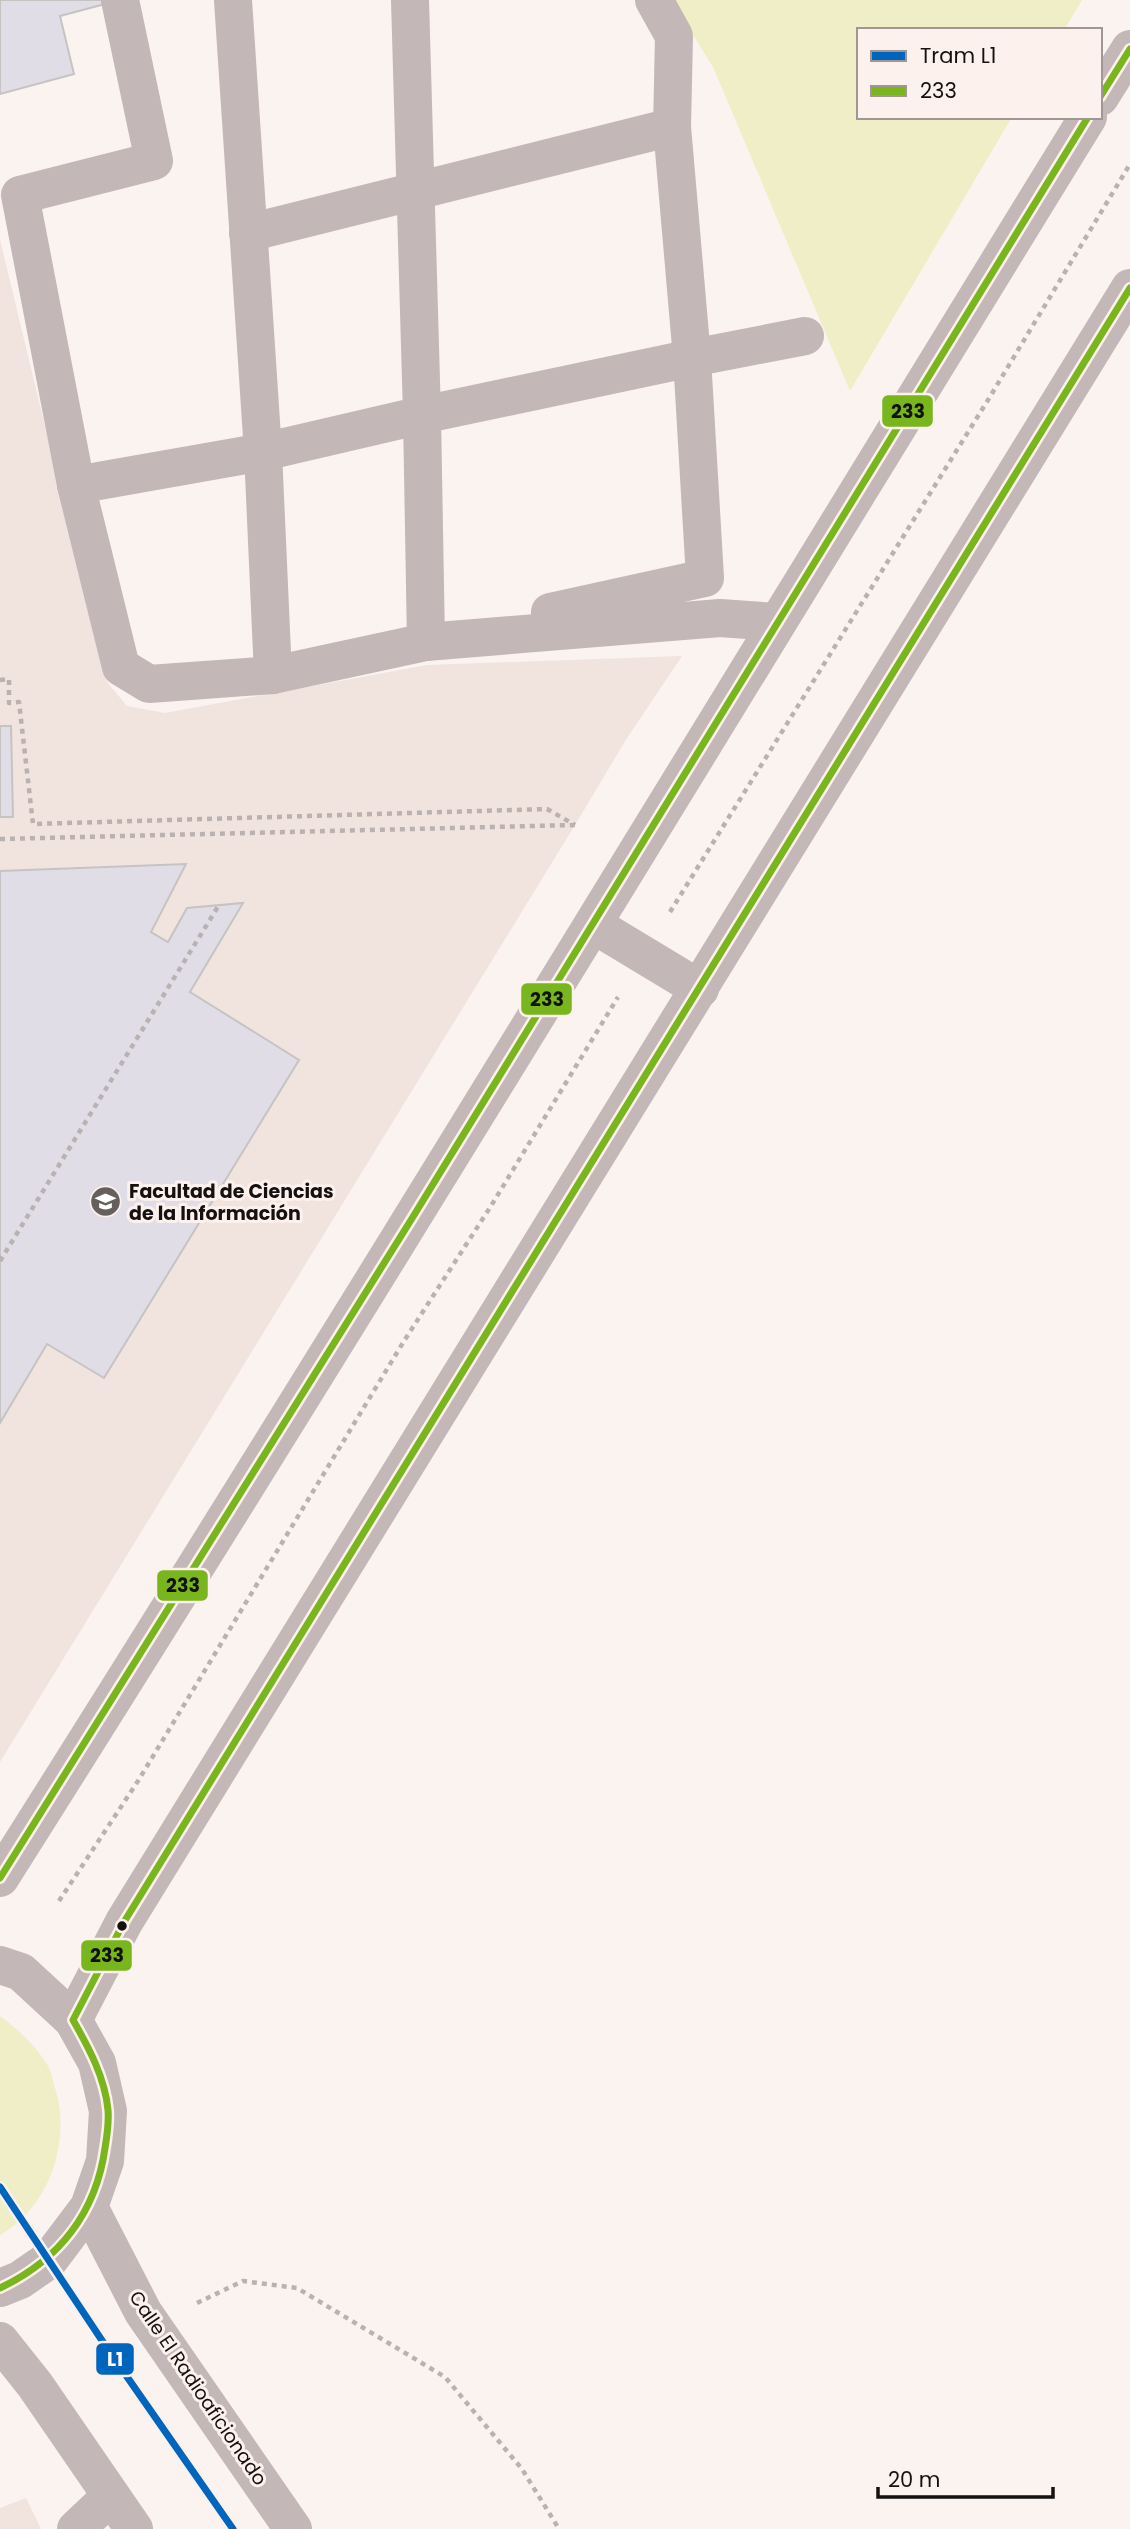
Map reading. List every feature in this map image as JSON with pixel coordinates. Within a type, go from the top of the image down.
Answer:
[{"type":"street","points":[[120,0],[154,161],[20,195],[76,485],[121,667],[149,684],[273,675],[426,642],[720,618],[777,622]]},
{"type":"street","points":[[233,0],[263,452],[273,675]]},
{"type":"street","points":[[410,0],[426,642]]},
{"type":"street","points":[[538,633],[541,614],[705,578],[692,358],[673,127],[674,36],[654,0]]},
{"type":"street","points":[[1102,94],[1130,49]]},
{"type":"street","points":[[0,1878],[594,925],[701,745],[1087,119]]},
{"type":"street","points":[[248,233],[673,127]]},
{"type":"street","points":[[73,2020],[124,1922],[1130,288]]},
{"type":"street","points":[[76,485],[263,452],[422,415],[805,336]]},
{"type":"street","points":[[594,925],[699,989]]},
{"type":"street","points":[[0,1965],[21,1972],[73,2020],[97,2063],[108,2111],[105,2161],[89,2207],[49,2260],[20,2280],[0,2288]]},
{"type":"street","name":"Calle El Radioaficionado","points":[[89,2207],[143,2312],[293,2529]]},
{"type":"street","points":[[0,2341],[35,2385],[134,2529]]},
{"type":"street","points":[[76,2529],[111,2497]]},
{"type":"path","points":[[675,904],[988,400],[1130,164]]},
{"type":"path","points":[[0,680],[9,679],[9,703],[19,702],[33,824],[547,809],[575,825],[0,839]]},
{"type":"path","points":[[0,1261],[219,905]]},
{"type":"path","points":[[59,1901],[131,1791],[404,1341],[491,1206],[644,955]]},
{"type":"path","points":[[192,2305],[243,2281],[298,2288],[445,2377],[522,2469],[559,2529]]},
{"type":"shaded area","points":[[0,240],[107,682],[127,706],[165,713],[427,665],[682,656],[627,738],[0,1762]]},
{"type":"shaded area","points":[[26,2498],[41,2529],[0,2529],[0,2508]]},
{"type":"green space","points":[[671,0],[1082,0],[1065,28],[857,28],[857,119],[1011,119],[850,391],[713,67]]},
{"type":"green space","points":[[0,2016],[26,2038],[48,2066],[60,2111],[60,2132],[58,2153],[43,2192],[17,2223],[0,2235]]},
{"type":"building","points":[[0,0],[104,0],[105,4],[60,16],[74,74],[0,94]]},
{"type":"building","points":[[0,726],[11,726],[13,817],[0,817]]},
{"type":"building","name":"Facultad de Ciencias de la Información","points":[[186,864],[151,932],[168,942],[187,908],[243,903],[190,992],[299,1060],[104,1378],[47,1344],[0,1423],[0,871]]},
{"type":"tram line","name":"L1","points":[[0,2187],[107,2348],[233,2529]]},
{"type":"transit line","name":"233","points":[[1102,94],[1130,49]]},
{"type":"transit line","name":"233","points":[[0,1878],[411,1220],[1087,119]]},
{"type":"transit line","name":"233","points":[[0,2288],[21,2277],[57,2249],[71,2232],[93,2193],[105,2148],[108,2110],[100,2075],[73,2020],[124,1922],[1130,288]]},
{"type":"place","name":"Facultad de Ciencias de la Información","points":[[106,1202]]}]
